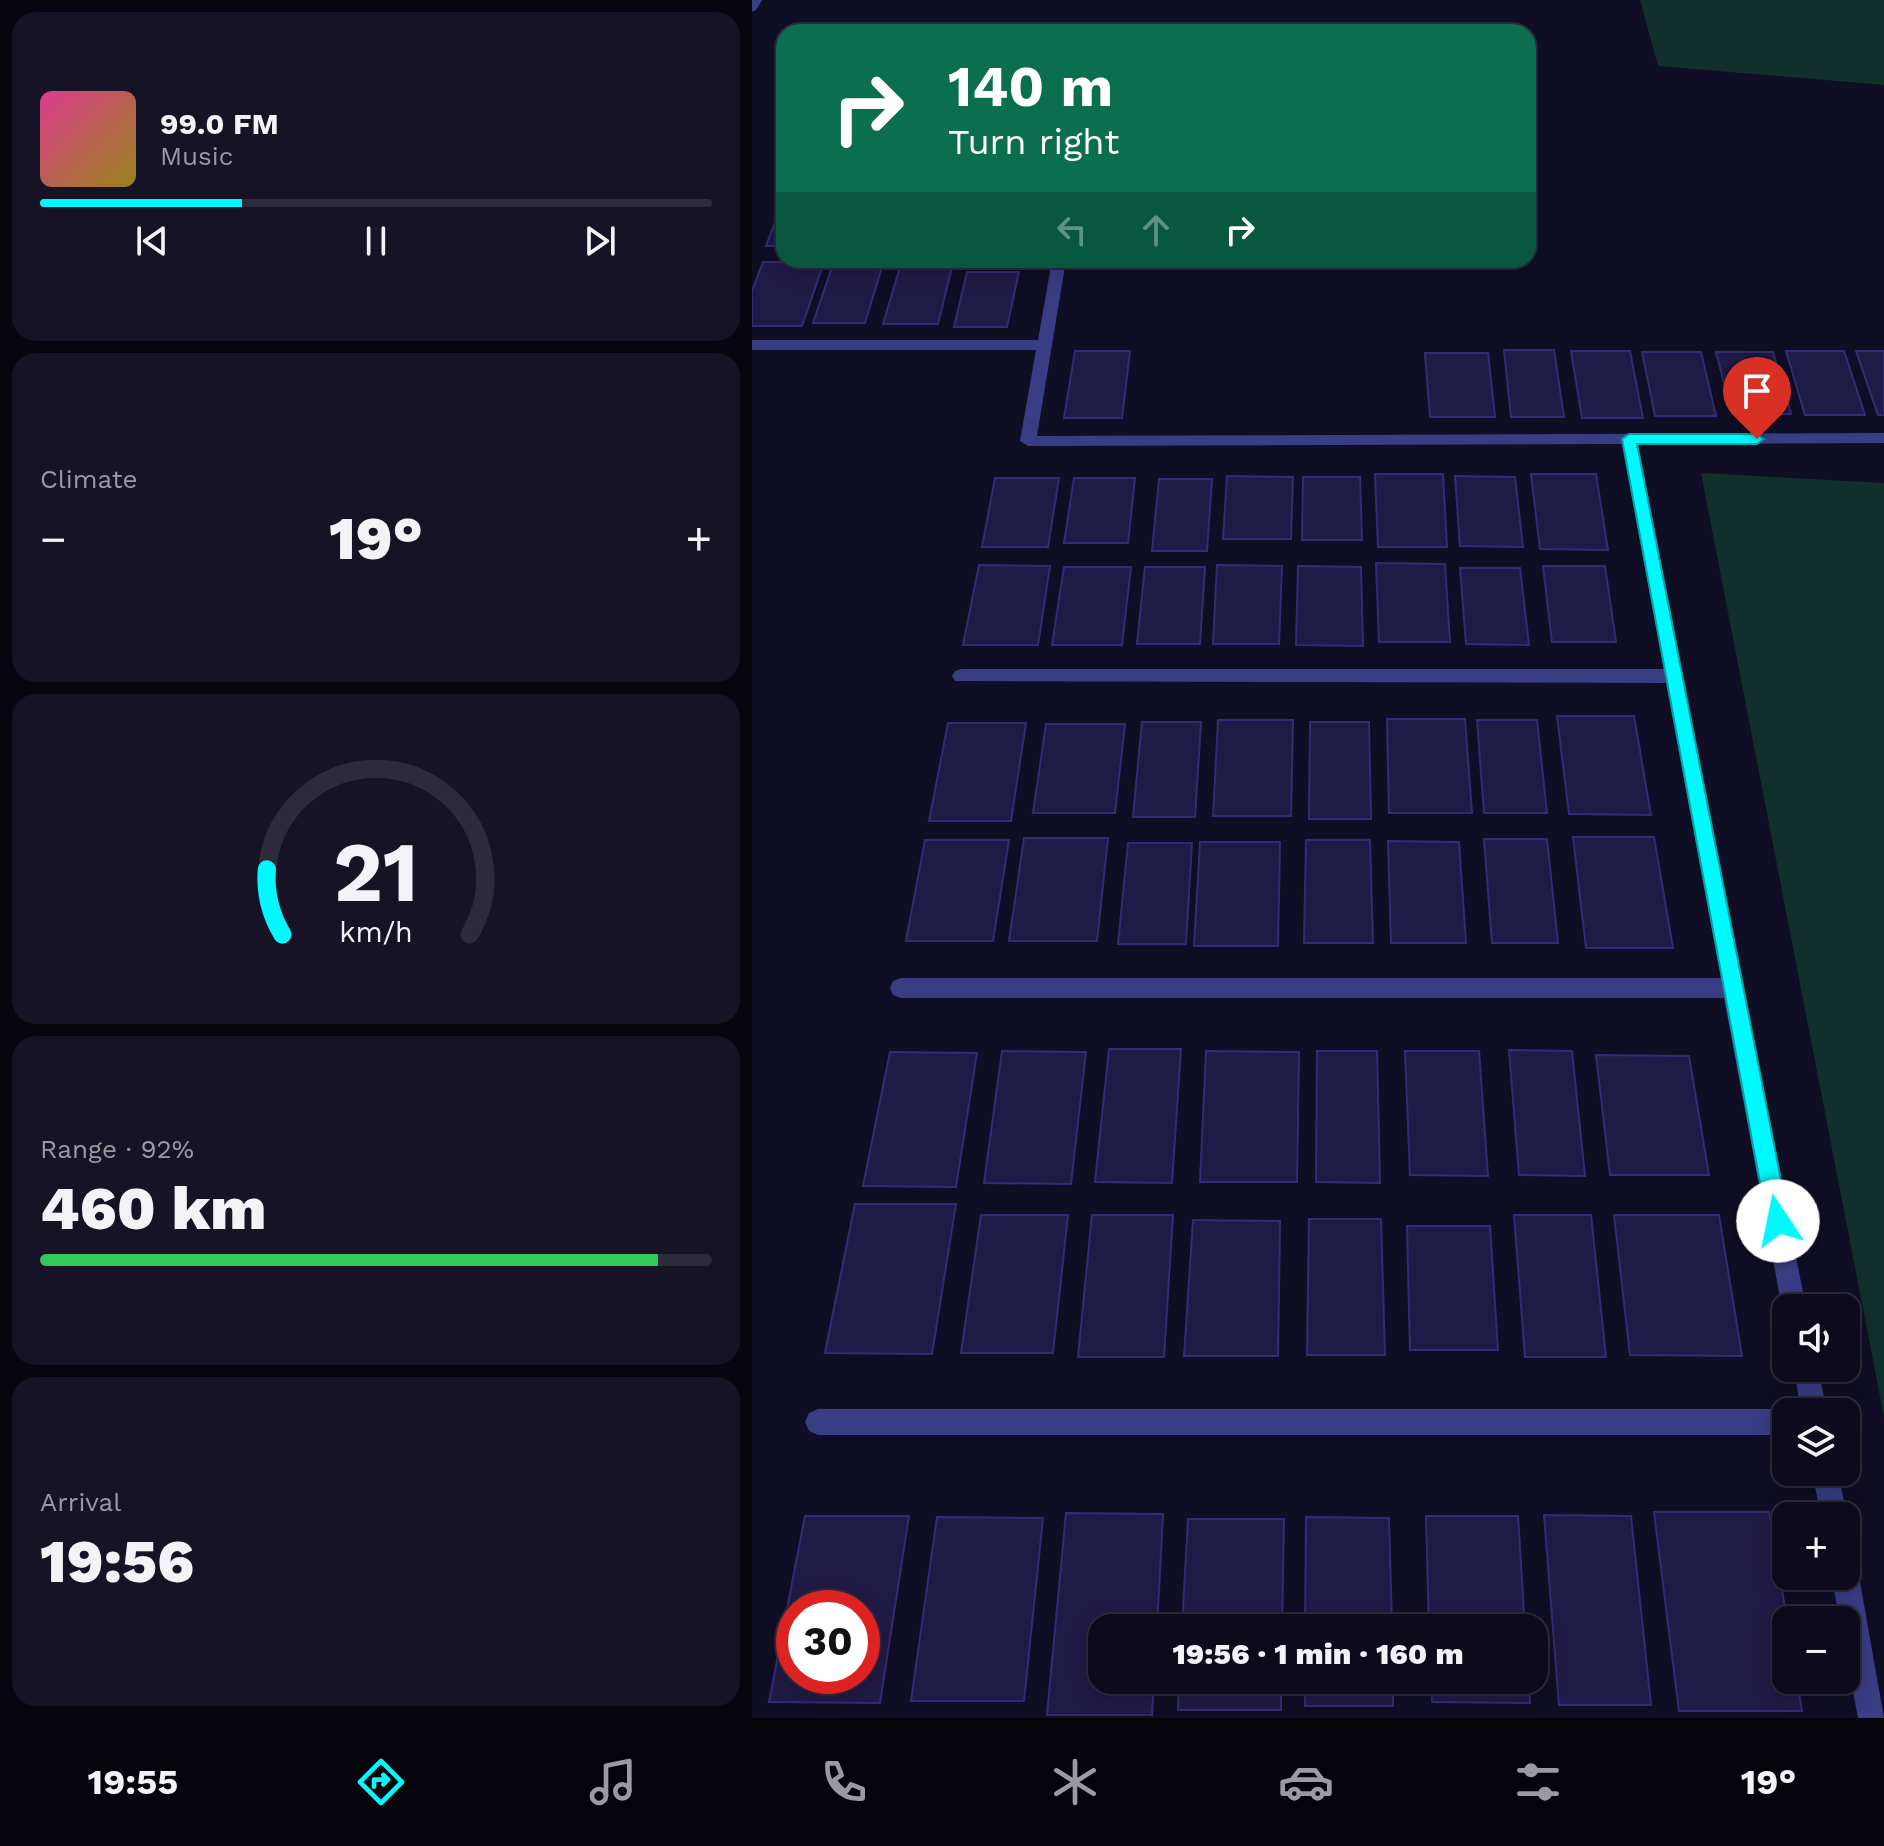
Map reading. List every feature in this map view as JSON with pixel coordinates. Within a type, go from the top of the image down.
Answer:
[{"type":"street","points":[[752,8],[756,0]]},
{"type":"street","points":[[1058,268],[1028,441],[1884,438]]},
{"type":"street","points":[[752,345],[1044,345]]},
{"type":"street","points":[[1629,439],[1791,1294]]},
{"type":"street","points":[[961,676],[1674,676]]},
{"type":"street","points":[[901,988],[1734,988]]},
{"type":"street","points":[[818,1422],[1772,1422]]},
{"type":"street","points":[[1848,1590],[1872,1718]]},
{"type":"green space","points":[[1640,0],[1884,0],[1884,85],[1658,66]]},
{"type":"green space","points":[[1701,473],[1884,483],[1884,1417]]},
{"type":"building","points":[[776,219],[776,246],[766,246]]},
{"type":"building","points":[[763,262],[776,262],[776,268],[822,268],[802,326],[752,326],[752,291]]},
{"type":"building","points":[[832,268],[882,268],[865,323],[813,323]]},
{"type":"building","points":[[900,268],[952,268],[938,324],[883,324]]},
{"type":"building","points":[[967,272],[1019,272],[1007,327],[954,327]]},
{"type":"building","points":[[1504,350],[1554,350],[1564,417],[1511,417]]},
{"type":"building","points":[[1075,351],[1130,351],[1122,418],[1064,418]]},
{"type":"building","points":[[1571,351],[1630,351],[1643,418],[1582,418]]},
{"type":"building","points":[[1786,351],[1844,351],[1865,415],[1805,415]]},
{"type":"building","points":[[1856,351],[1884,351],[1884,415],[1878,415]]},
{"type":"building","points":[[1642,352],[1701,352],[1716,416],[1655,416]]},
{"type":"building","points":[[1716,352],[1773,352],[1791,414],[1732,414]]},
{"type":"building","points":[[1425,353],[1488,353],[1495,417],[1430,417]]},
{"type":"building","points":[[1375,474],[1443,474],[1447,547],[1378,547]]},
{"type":"building","points":[[1531,474],[1596,474],[1608,550],[1540,549]]},
{"type":"building","points":[[1227,476],[1293,477],[1291,539],[1223,539]]},
{"type":"building","points":[[1455,476],[1515,477],[1523,547],[1460,546]]},
{"type":"building","points":[[1303,477],[1360,477],[1362,540],[1302,540]]},
{"type":"building","points":[[995,478],[1059,478],[1048,547],[982,547]]},
{"type":"building","points":[[1074,478],[1135,478],[1128,543],[1064,543]]},
{"type":"building","points":[[1159,479],[1212,479],[1207,551],[1152,551]]},
{"type":"building","points":[[1376,563],[1445,564],[1450,642],[1379,642]]},
{"type":"building","points":[[979,565],[1050,566],[1038,645],[963,645]]},
{"type":"building","points":[[1217,565],[1282,566],[1279,644],[1213,644]]},
{"type":"building","points":[[1298,566],[1361,567],[1363,646],[1296,645]]},
{"type":"building","points":[[1543,566],[1605,566],[1616,642],[1552,642]]},
{"type":"building","points":[[1064,567],[1131,567],[1122,645],[1052,645]]},
{"type":"building","points":[[1145,567],[1205,567],[1200,644],[1137,644]]},
{"type":"building","points":[[1460,568],[1520,568],[1529,645],[1466,644]]},
{"type":"building","points":[[1557,716],[1634,716],[1651,815],[1569,814]]},
{"type":"building","points":[[1387,719],[1465,719],[1472,813],[1389,813]]},
{"type":"building","points":[[1218,720],[1293,720],[1291,816],[1213,816]]},
{"type":"building","points":[[1477,720],[1537,720],[1547,813],[1484,813]]},
{"type":"building","points":[[1142,722],[1201,722],[1195,817],[1133,817]]},
{"type":"building","points":[[1310,722],[1369,722],[1371,819],[1309,819]]},
{"type":"building","points":[[948,723],[1026,723],[1011,821],[929,821]]},
{"type":"building","points":[[1046,724],[1125,724],[1115,813],[1033,813]]},
{"type":"building","points":[[1573,837],[1654,837],[1673,948],[1586,948]]},
{"type":"building","points":[[1024,838],[1108,838],[1097,941],[1009,941]]},
{"type":"building","points":[[1484,839],[1547,839],[1558,943],[1492,943]]},
{"type":"building","points":[[925,840],[1009,840],[993,941],[906,941]]},
{"type":"building","points":[[1306,840],[1370,840],[1373,943],[1304,943]]},
{"type":"building","points":[[1388,841],[1459,842],[1466,943],[1391,943]]},
{"type":"building","points":[[1200,842],[1280,842],[1278,946],[1194,946]]},
{"type":"building","points":[[1128,843],[1192,843],[1186,944],[1118,944]]},
{"type":"building","points":[[1109,1049],[1181,1049],[1172,1183],[1095,1182]]},
{"type":"building","points":[[1509,1050],[1572,1051],[1585,1176],[1519,1175]]},
{"type":"building","points":[[1002,1051],[1086,1052],[1071,1184],[984,1183]]},
{"type":"building","points":[[1206,1051],[1299,1052],[1297,1182],[1200,1182]]},
{"type":"building","points":[[1317,1051],[1377,1051],[1380,1183],[1316,1182]]},
{"type":"building","points":[[1405,1051],[1479,1051],[1488,1176],[1410,1175]]},
{"type":"building","points":[[890,1052],[977,1053],[956,1187],[863,1186]]},
{"type":"building","points":[[1596,1055],[1689,1056],[1709,1175],[1610,1175]]},
{"type":"building","points":[[855,1204],[956,1204],[932,1354],[825,1353]]},
{"type":"building","points":[[981,1215],[1068,1215],[1053,1353],[961,1353]]},
{"type":"building","points":[[1092,1215],[1173,1215],[1164,1357],[1078,1357]]},
{"type":"building","points":[[1514,1215],[1591,1215],[1606,1357],[1525,1357]]},
{"type":"building","points":[[1614,1215],[1719,1215],[1742,1356],[1630,1355]]},
{"type":"building","points":[[1309,1219],[1381,1219],[1385,1355],[1307,1355]]},
{"type":"building","points":[[1193,1220],[1280,1221],[1278,1356],[1184,1356]]},
{"type":"building","points":[[1407,1226],[1490,1226],[1498,1350],[1410,1350]]},
{"type":"building","points":[[1654,1512],[1769,1512],[1772,1590],[1782,1590],[1785,1606],[1772,1606],[1772,1694],[1799,1694],[1802,1711],[1679,1711]]},
{"type":"building","points":[[1066,1513],[1163,1514],[1158,1614],[1088,1614],[1088,1694],[1153,1694],[1152,1715],[1047,1715]]},
{"type":"building","points":[[1544,1515],[1631,1516],[1651,1705],[1559,1705]]},
{"type":"building","points":[[805,1516],[909,1516],[880,1703],[769,1702],[776,1666],[776,1694],[880,1694],[880,1590],[791,1590]]},
{"type":"building","points":[[1426,1516],[1518,1516],[1524,1614],[1429,1614]]},
{"type":"building","points":[[937,1517],[1043,1518],[1024,1701],[911,1701]]},
{"type":"building","points":[[1306,1517],[1389,1518],[1392,1614],[1305,1614]]},
{"type":"building","points":[[1188,1519],[1284,1519],[1282,1614],[1183,1614]]},
{"type":"building","points":[[1179,1694],[1281,1694],[1281,1710],[1178,1710]]},
{"type":"building","points":[[1305,1694],[1393,1694],[1393,1706],[1305,1706]]},
{"type":"building","points":[[1432,1694],[1530,1694],[1530,1703],[1432,1702]]},
{"type":"route","points":[[1757,439],[1629,439],[1778,1221]]}]
